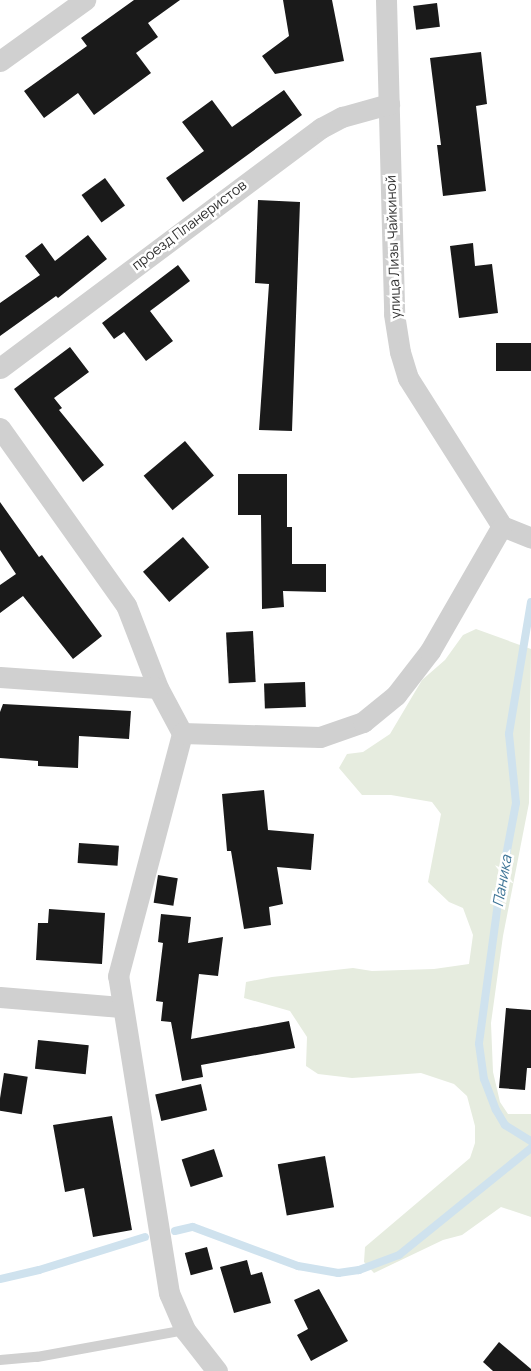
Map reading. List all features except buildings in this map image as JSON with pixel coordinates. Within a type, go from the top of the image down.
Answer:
[{"type":"street","points":[[0,61],[85,0]]},
{"type":"street","name":"улица Лизы Чайкиной","points":[[386,0],[394,314],[400,352],[408,378],[502,526]]},
{"type":"street","name":"проезд Планеристов","points":[[0,368],[321,128],[342,117],[389,104]]},
{"type":"street","points":[[0,428],[126,605],[158,688],[182,733],[118,976],[121,1006],[169,1293],[185,1330],[216,1371]]},
{"type":"street","points":[[182,733],[320,737],[363,722],[396,695],[430,651],[502,526],[531,538]]},
{"type":"street","points":[[0,677],[158,688]]},
{"type":"street","points":[[0,997],[121,1006]]},
{"type":"lane","points":[[0,1360],[37,1357],[185,1330]]},
{"type":"shaded area","points":[[476,629],[531,649],[529,803],[503,936],[491,1023],[493,1072],[500,1102],[508,1114],[531,1114],[531,1217],[501,1207],[462,1235],[443,1240],[374,1273],[364,1262],[365,1247],[470,1158],[475,1143],[475,1126],[467,1096],[454,1084],[421,1073],[352,1078],[318,1074],[306,1066],[307,1037],[290,1011],[244,998],[246,982],[272,977],[353,968],[372,971],[434,969],[469,964],[473,935],[463,908],[449,902],[428,882],[441,814],[432,802],[391,795],[362,795],[339,768],[347,754],[363,752],[390,734],[422,680],[445,660],[463,635]]},
{"type":"waterway","name":"Паника","points":[[531,602],[509,734],[516,803],[500,888],[479,1044],[484,1079],[496,1110],[505,1125],[531,1141]]},
{"type":"waterway","points":[[175,1231],[193,1227],[298,1266],[338,1273],[359,1270],[399,1255],[531,1148]]},
{"type":"waterway","points":[[0,1279],[39,1270],[145,1237]]}]
